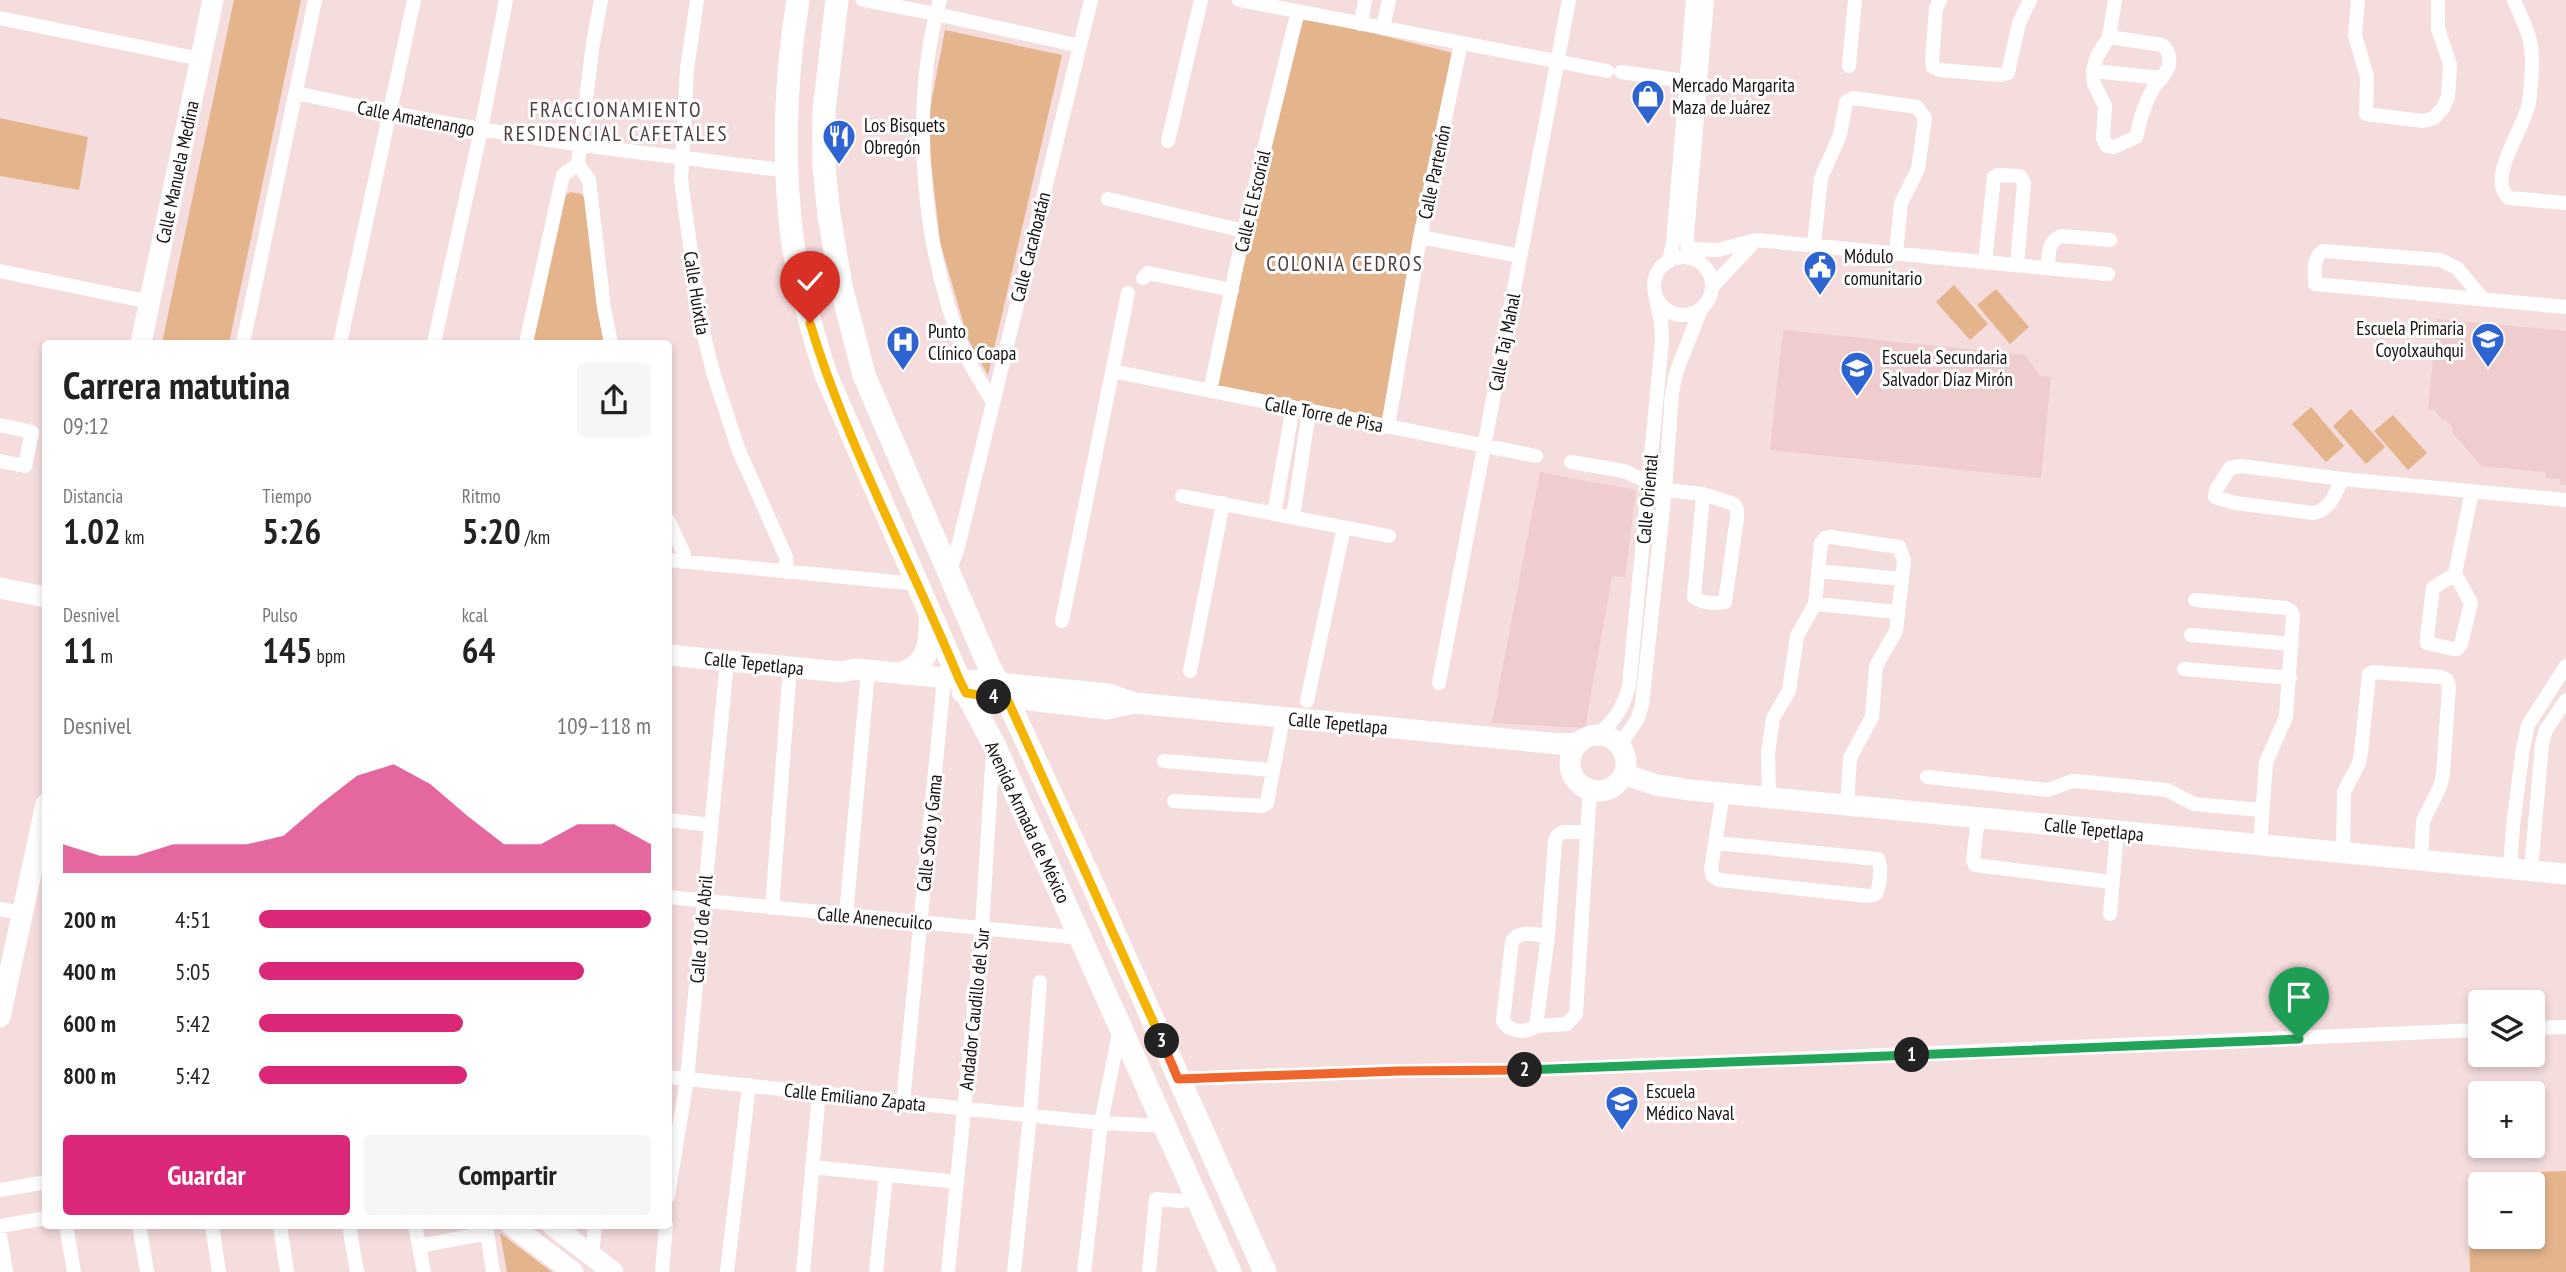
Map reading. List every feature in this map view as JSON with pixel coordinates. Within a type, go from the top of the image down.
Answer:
[{"type":"main road","name":"Avenida Armada de México","points":[[798,0],[790,46],[787,104],[790,221],[810,323],[826,375],[917,584],[956,687],[994,745],[1167,1126],[1230,1272]]},
{"type":"main road","name":"Avenida Armada de México","points":[[837,0],[826,88],[824,144],[829,215],[841,286],[864,375],[949,575],[1265,1272]]},
{"type":"main road","points":[[903,673],[911,670],[926,656],[930,639],[929,613]]},
{"type":"street","name":"Calle Manuela Medina","points":[[142,340],[213,0]]},
{"type":"street","points":[[244,340],[315,0]]},
{"type":"street","points":[[341,340],[414,0]]},
{"type":"street","points":[[434,340],[481,130],[506,0]]},
{"type":"street","points":[[527,340],[563,174],[578,164],[582,146],[593,43],[601,0]]},
{"type":"street","name":"Calle Huixtla","points":[[697,0],[687,69],[681,180],[701,324],[713,372],[739,451],[786,557],[787,572]]},
{"type":"street","points":[[863,0],[938,7],[1080,46]]},
{"type":"street","name":"Calle Cacahoatán","points":[[949,575],[1091,0]]},
{"type":"street","points":[[1168,141],[1201,0]]},
{"type":"street","points":[[1239,0],[1558,62],[1685,81]]},
{"type":"street","points":[[1361,24],[1365,0]]},
{"type":"street","points":[[1383,28],[1388,0]]},
{"type":"street","name":"Calle Taj Mahal","points":[[1439,683],[1569,0]]},
{"type":"street","name":"Calle Oriental","points":[[1588,739],[1620,712],[1629,686],[1662,341],[1655,279],[1661,267],[1669,261],[1673,243],[1693,0]]},
{"type":"street","points":[[1688,253],[1688,222],[1707,0]]},
{"type":"street","points":[[1849,66],[1851,20],[1855,0]]},
{"type":"street","points":[[1940,0],[1936,8],[1932,60],[1934,67],[1940,70],[1988,74],[2008,73],[2019,23],[2030,0]]},
{"type":"street","points":[[2109,37],[2162,44],[2167,49],[2169,62],[2141,113],[2136,137],[2114,147],[2107,146],[2103,138],[2105,106],[2094,84],[2093,71],[2109,37],[2115,0]]},
{"type":"street","points":[[2358,0],[2355,35],[2367,76],[2366,114],[2423,121],[2434,118],[2448,97],[2450,64],[2438,29],[2438,0]]},
{"type":"street","points":[[2514,0],[2530,40],[2532,57],[2530,92],[2524,122],[2507,154],[2501,184],[2503,193],[2509,198],[2566,203]]},
{"type":"street","points":[[938,7],[929,47],[923,128],[934,247],[967,356],[992,401]]},
{"type":"street","name":"Calle El Escorial","points":[[1210,391],[1244,231],[1298,12]]},
{"type":"street","points":[[0,18],[200,59]]},
{"type":"street","name":"Calle Partenón","points":[[1388,427],[1420,237],[1461,43]]},
{"type":"street","points":[[2093,71],[2162,78]]},
{"type":"street","name":"Calle Amatenango","points":[[296,93],[389,113],[582,146],[733,166],[787,170]]},
{"type":"street","points":[[1814,245],[1821,178],[1840,135],[1846,102],[1853,98],[1922,110],[1924,118],[1918,169],[1901,203],[1896,253]]},
{"type":"street","points":[[578,164],[589,180],[604,309],[610,340]]},
{"type":"street","points":[[1985,262],[1994,177],[1998,174],[2020,176],[2024,183],[2017,265]]},
{"type":"street","points":[[1108,200],[1244,231]]},
{"type":"street","points":[[2048,268],[2050,243],[2053,239],[2061,236],[2110,240]]},
{"type":"street","points":[[1420,237],[1520,256]]},
{"type":"street","points":[[1669,261],[1688,253],[1718,250],[1756,240],[2108,274]]},
{"type":"street","name":"Calle Oriental","points":[[1620,745],[1642,705],[1676,373],[1701,309],[1709,299],[1713,287],[1756,240]]},
{"type":"street","points":[[2482,298],[2457,268],[2441,260],[2323,250],[2314,265],[2315,284],[2566,307]]},
{"type":"street","points":[[1688,253],[1707,268],[1713,287]]},
{"type":"street","points":[[0,271],[150,302]]},
{"type":"street","points":[[1143,278],[1148,273],[1232,290]]},
{"type":"street","points":[[1062,621],[1128,293]]},
{"type":"street","points":[[1657,298],[1664,308],[1676,314],[1689,315],[1701,309]]},
{"type":"street","name":"Calle Torre de Pisa","points":[[1112,371],[1536,456]]},
{"type":"street","points":[[1274,514],[1293,407]]},
{"type":"street","points":[[1293,517],[1309,411]]},
{"type":"street","points":[[1653,423],[1670,424]]},
{"type":"street","points":[[0,425],[32,432],[25,466],[0,461]]},
{"type":"street","points":[[1571,462],[1624,471],[1665,490],[1703,494],[1734,504],[1737,510],[1724,602],[1699,601],[1693,597],[1703,494]]},
{"type":"street","points":[[2342,479],[2329,505],[2322,512],[2235,503],[2215,497],[2216,490],[2230,468],[2241,466],[2342,479],[2566,500]]},
{"type":"street","points":[[2455,574],[2432,588],[2427,643],[2457,649],[2461,644],[2471,603],[2455,574],[2472,491]]},
{"type":"street","points":[[1182,496],[1389,536]]},
{"type":"street","points":[[1190,671],[1223,503]]},
{"type":"street","points":[[1307,701],[1344,527]]},
{"type":"street","points":[[672,528],[684,554],[676,561]]},
{"type":"street","points":[[1769,798],[1768,753],[1773,718],[1789,691],[1797,636],[1815,604],[1821,543],[1825,538],[1831,537],[1899,547],[1903,560],[1896,631],[1876,666],[1872,717],[1850,758],[1847,805]]},
{"type":"street","points":[[676,561],[917,584]]},
{"type":"street","points":[[1818,571],[1902,579]]},
{"type":"street","points":[[0,588],[42,596]]},
{"type":"street","points":[[2195,600],[2286,608],[2293,616],[2284,727],[2266,762],[2260,846]]},
{"type":"street","points":[[1815,604],[1898,612]]},
{"type":"street","points":[[2191,635],[2292,644]]},
{"type":"street","name":"Calle Tepetlapa","points":[[672,655],[840,672],[856,669],[903,673],[956,687]]},
{"type":"street","name":"Calle 10 de Abril","points":[[672,1171],[687,1079],[727,661]]},
{"type":"street","points":[[2520,869],[2514,813],[2523,748],[2529,725],[2566,666]]},
{"type":"street","points":[[772,908],[790,667]]},
{"type":"street","points":[[2184,669],[2290,678]]},
{"type":"street","name":"Calle Tepetlapa","points":[[840,672],[854,680],[867,682],[1002,691],[1108,694],[1135,703],[1541,743],[1588,739]]},
{"type":"street","points":[[2343,851],[2344,792],[2359,763],[2369,674],[2373,672],[2441,677],[2447,680],[2449,686],[2443,774],[2440,787],[2423,821],[2421,860]]},
{"type":"street","points":[[846,915],[867,682]]},
{"type":"street","name":"Calle Soto y Gama","points":[[903,1102],[920,922],[956,687]]},
{"type":"street","points":[[1625,700],[1642,705]]},
{"type":"street","points":[[2520,869],[2542,744],[2546,730],[2566,700]]},
{"type":"street","points":[[1174,801],[1263,806],[1267,803],[1283,718]]},
{"type":"street","points":[[1541,743],[1548,752],[1570,766],[1579,783],[1590,789],[1607,789],[1618,783],[1625,774],[1626,759],[1620,745],[1610,737],[1588,739],[1572,753],[1570,766]]},
{"type":"street","name":"Andador Caudillo del Sur","points":[[948,1272],[982,928],[994,745]]},
{"type":"street","points":[[1164,761],[1273,770]]},
{"type":"street","name":"Calle Tepetlapa","points":[[1625,774],[1656,785],[1769,798],[2566,874]]},
{"type":"street","points":[[1927,777],[2048,790],[2072,781],[2086,782],[2167,790],[2194,804],[2262,810]]},
{"type":"street","points":[[1548,936],[1525,933],[1516,935],[1509,948],[1503,1021],[1511,1030],[1529,1031],[1536,1026],[1567,1024],[1576,1014],[1590,789]]},
{"type":"street","points":[[1716,843],[1878,859],[1878,889],[1876,894],[1868,896],[1719,880],[1713,876],[1712,869],[1720,792]]},
{"type":"street","points":[[1978,818],[1973,860],[1975,865],[1982,868],[2112,882]]},
{"type":"street","points":[[672,820],[711,825]]},
{"type":"street","points":[[2110,914],[2117,831]]},
{"type":"street","points":[[1536,1026],[1548,936],[1555,841],[1563,832],[1588,832]]},
{"type":"street","points":[[0,1017],[10,911],[39,871],[42,842]]},
{"type":"street","name":"Calle Anenecuilco","points":[[672,898],[1082,938]]},
{"type":"street","points":[[1014,1272],[1040,982]]},
{"type":"street","points":[[1084,1272],[1101,1123],[1120,1027]]},
{"type":"street","points":[[2545,1028],[2566,1027]]},
{"type":"street","points":[[1178,1079],[1399,1071],[1528,1070],[2468,1031]]},
{"type":"street","name":"Calle Emiliano Zapata","points":[[672,1077],[1101,1123],[1167,1126]]},
{"type":"street","points":[[727,1272],[749,1085]]},
{"type":"street","points":[[803,1272],[819,1093]]},
{"type":"street","points":[[812,1167],[957,1182]]},
{"type":"street","points":[[876,1272],[887,1175]]},
{"type":"street","points":[[0,1190],[42,1183]]},
{"type":"street","points":[[1149,1272],[1156,1199],[1182,1200],[1198,1196]]},
{"type":"street","points":[[0,1226],[42,1219]]},
{"type":"street","points":[[67,1229],[74,1272]]},
{"type":"street","points":[[140,1229],[147,1272]]},
{"type":"street","points":[[213,1229],[219,1272]]},
{"type":"street","points":[[281,1229],[288,1272]]},
{"type":"street","points":[[350,1229],[357,1272]]},
{"type":"street","points":[[416,1229],[424,1272]]},
{"type":"street","points":[[419,1246],[487,1229],[493,1272]]},
{"type":"street","points":[[516,1229],[573,1272]]},
{"type":"street","points":[[557,1229],[613,1272]]},
{"type":"street","points":[[592,1255],[594,1229]]},
{"type":"street","points":[[662,1272],[666,1229]]},
{"type":"street","points":[[0,1234],[6,1272]]},
{"type":"shaded area","points":[[234,0],[301,0],[230,340],[163,340]]},
{"type":"shaded area","points":[[1293,18],[1348,27],[1453,53],[1382,419],[1215,392]]},
{"type":"shaded area","points":[[945,30],[1062,55],[988,375],[968,339],[940,242],[927,125]]},
{"type":"shaded area","points":[[0,118],[88,137],[79,190],[0,176]]},
{"type":"shaded area","points":[[570,192],[581,194],[588,201],[608,340],[531,340],[560,199]]},
{"type":"shaded area","points":[[1954,285],[1988,324],[1970,340],[1936,302]]},
{"type":"shaded area","points":[[1996,289],[2029,327],[2010,344],[1977,305]]},
{"type":"shaded area","name":"Escuela Primaria Coyolxauhqui","points":[[2437,319],[2566,331],[2566,485],[2560,484],[2560,479],[2546,478],[2546,472],[2481,466],[2451,431],[2453,428],[2445,419],[2434,410],[2428,410]]},
{"type":"shaded area","name":"Escuela Secundaria Salvador Díaz Mirón","points":[[1783,330],[2025,355],[2040,376],[2051,377],[2041,478],[1770,450]]},
{"type":"shaded area","points":[[2311,407],[2344,446],[2326,462],[2292,424]]},
{"type":"shaded area","points":[[2351,409],[2385,447],[2366,464],[2333,426]]},
{"type":"shaded area","points":[[2393,415],[2427,453],[2408,470],[2374,431]]},
{"type":"shaded area","points":[[1540,472],[1636,490],[1625,577],[1612,576],[1585,728],[1492,723]]},
{"type":"shaded area","points":[[2566,1171],[2566,1272],[2470,1272],[2470,1249],[2545,1249],[2545,1172],[2542,1172]]},
{"type":"shaded area","points":[[500,1233],[552,1272],[507,1272]]},
{"type":"place","name":"Mercado Margarita Maza de Juárez","points":[[1648,126]]},
{"type":"place","name":"Los Bisquets Obregón","points":[[839,166]]},
{"type":"place","name":"Módulo comunitario","points":[[1820,297]]},
{"type":"place","name":"Escuela Primaria Coyolxauhqui","points":[[2488,369]]},
{"type":"place","name":"Punto Clínico Coapa","points":[[903,372]]},
{"type":"place","name":"Escuela Secundaria Salvador Díaz Mirón","points":[[1857,398]]},
{"type":"place","name":"Escuela Médico Naval","points":[[1622,1132]]},
{"type":"district","name":"FRACCIONAMIENTO RESIDENCIAL CAFETALES","points":[[616,121]]},
{"type":"district","name":"COLONIA CEDROS","points":[[1345,263]]},
{"type":"route","points":[[810,323],[826,375],[847,427],[959,679],[966,693],[1007,699],[1178,1079],[1317,1073],[1528,1070],[2299,1039]]}]
